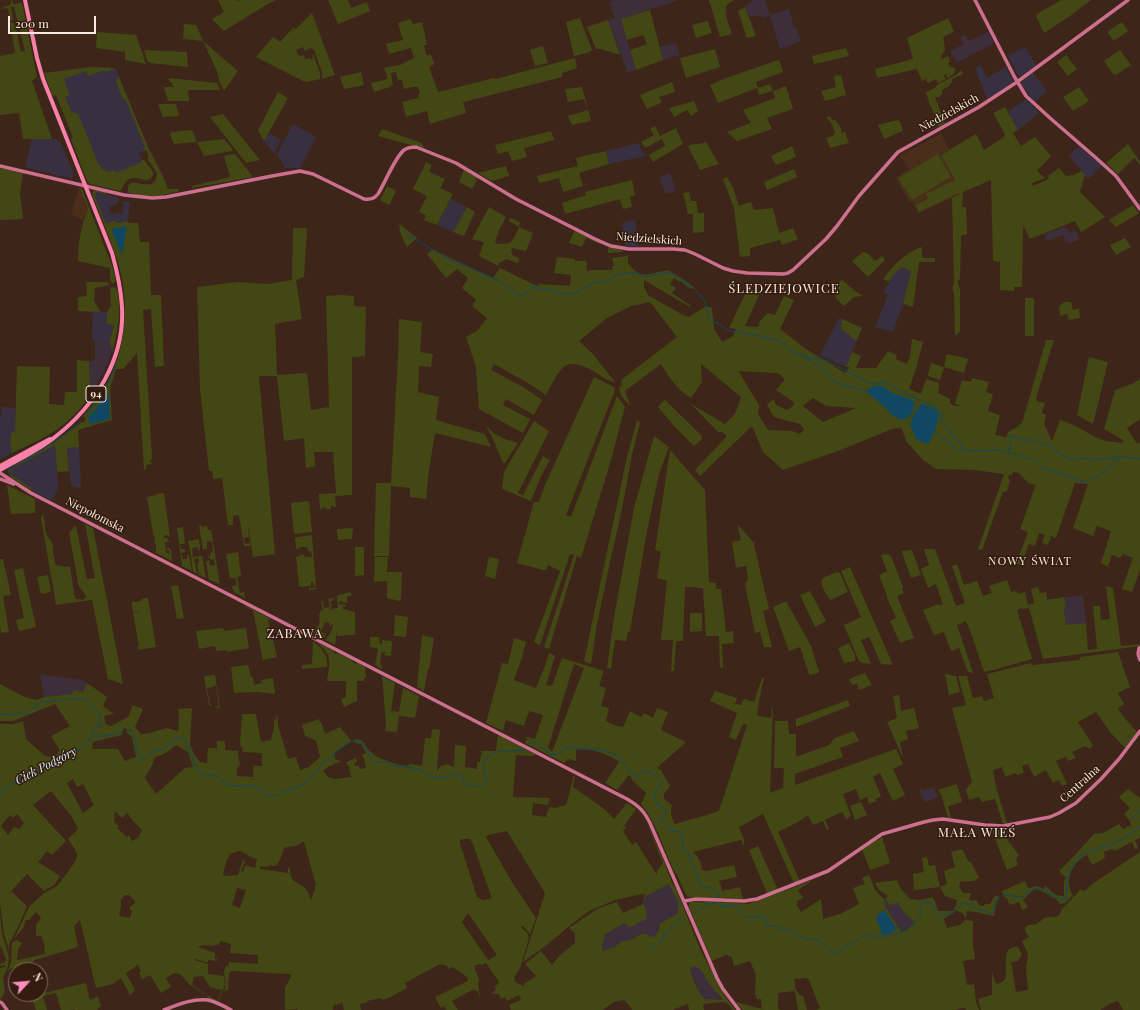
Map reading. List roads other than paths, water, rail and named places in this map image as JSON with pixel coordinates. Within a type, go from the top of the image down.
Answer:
[{"type":"main road","name":"94","points":[[0,470],[45,444],[60,433],[83,412],[103,383],[114,358],[122,320],[122,307],[117,270],[112,253],[84,186],[43,79],[25,0]]},
{"type":"main road","name":"94","points":[[0,466],[60,433]]},
{"type":"street","points":[[974,0],[1017,82],[1026,96],[1116,176],[1140,209]]},
{"type":"street","name":"Niedzielskich","points":[[84,186],[124,195],[152,198],[166,197],[278,174],[300,171],[314,174],[364,199],[369,200],[378,194],[401,154],[406,149],[416,147],[456,163],[516,199],[611,246],[625,249],[685,250],[723,268],[733,271],[783,274],[793,270],[826,239],[859,196],[898,152],[968,115],[1017,82],[1128,0]]},
{"type":"street","points":[[0,166],[84,186]]},
{"type":"street","points":[[9,465],[5,471],[6,476],[9,479]]},
{"type":"street","name":"Niepołomska","points":[[0,474],[22,488]]},
{"type":"street","name":"Niepołomska","points":[[0,479],[22,488],[636,804],[644,812],[650,823],[717,978],[723,989],[739,1010]]},
{"type":"street","points":[[1139,648],[1138,654],[1140,660]]},
{"type":"street","name":"Centralna","points":[[684,901],[696,899],[744,901],[757,899],[828,871],[882,834],[933,820],[942,819],[1003,826],[1059,814],[1076,803],[1101,779],[1119,759],[1140,731]]},
{"type":"street","points":[[164,1010],[183,1003],[202,1000],[208,1000],[231,1010]]},
{"type":"street","points":[[0,1002],[7,1010]]},
{"type":"water","points":[[127,226],[122,255],[111,229]]},
{"type":"water","points":[[874,386],[883,386],[892,393],[910,399],[914,402],[914,408],[911,414],[907,418],[899,419],[891,413],[867,393],[869,388]]},
{"type":"water","points":[[109,393],[110,419],[90,424],[88,418]]},
{"type":"water","points":[[921,404],[935,409],[939,415],[936,428],[928,444],[917,440],[910,425],[913,416]]},
{"type":"water","points":[[884,910],[897,929],[886,935],[882,934],[876,917]]},
{"type":"waterway","points":[[405,233],[451,260],[495,279],[523,297],[531,287],[542,290],[552,289],[560,293],[571,294],[580,291],[595,282],[602,282],[625,273],[636,273],[646,277],[667,272],[678,277],[693,288]]},
{"type":"waterway","points":[[695,291],[704,300],[709,317],[713,322],[729,331],[781,341],[793,352],[810,358],[823,359],[872,384],[886,382],[904,393],[938,408],[942,412],[942,421],[965,450]]},
{"type":"waterway","points":[[804,357],[825,371],[834,381],[867,391]]},
{"type":"waterway","points":[[85,417],[101,397],[116,366]]},
{"type":"waterway","points":[[9,474],[8,469],[56,440],[81,421]]},
{"type":"waterway","points":[[935,432],[958,449],[973,451],[1000,450],[1034,460],[1041,467],[1081,481],[1088,481],[1099,476],[1112,466],[1119,457]]},
{"type":"waterway","points":[[1009,453],[1009,448],[1011,445],[1010,436],[1045,444],[1067,458],[1074,460],[1083,458],[1093,460],[1124,457],[1140,459]]},
{"type":"waterway","name":"Ciek Podgóry","points":[[0,714],[10,715],[26,713],[42,702],[66,699],[85,699],[99,713],[101,727],[95,728],[92,736],[81,748],[63,757],[58,762],[46,765],[28,774],[6,787],[0,795]]},
{"type":"waterway","points":[[127,730],[131,731],[135,737],[138,754],[142,760],[152,752],[165,748],[181,736],[186,742],[196,768],[202,774],[216,776],[227,784],[233,786],[251,785],[260,789],[267,797],[277,795],[306,784],[325,761],[353,741],[358,741],[364,745],[372,760],[375,762],[386,762],[390,765],[419,769],[429,776],[436,778],[447,777],[453,774],[462,776],[465,783],[472,786],[481,786],[485,783],[486,776],[483,765],[490,755],[497,752],[525,750]]},
{"type":"waterway","points":[[93,736],[105,736],[124,731]]},
{"type":"waterway","points":[[528,745],[532,741],[535,742],[553,755],[559,754],[567,747],[600,750],[621,757],[627,769],[636,776],[645,771],[655,775],[662,783],[655,792],[657,804],[665,809],[666,812],[660,819],[672,831],[680,832],[683,840],[682,848],[689,854],[694,870],[699,879],[699,885],[702,887],[713,888],[719,898]]},
{"type":"waterway","points":[[1130,820],[1140,811]]},
{"type":"waterway","points":[[1003,895],[1022,897],[1035,888],[1066,900],[1069,871],[1079,856],[1121,840],[1140,826]]},
{"type":"waterway","points":[[956,910],[961,904],[964,903],[990,913],[993,912],[997,898],[1000,897]]},
{"type":"waterway","points":[[720,902],[721,907],[734,905],[746,917],[764,917],[766,925],[768,926],[775,926],[789,930],[797,933],[805,939],[819,940],[830,951],[835,953],[867,935],[882,938],[905,931],[910,928],[920,917],[921,906],[924,901],[931,901],[936,913],[941,918],[954,911]]},
{"type":"waterway","points":[[693,914],[707,905],[719,902]]},
{"type":"waterway","points":[[651,948],[660,943],[665,934],[683,916]]},
{"type":"district","name":"ŚLEDZIEJOWICE","points":[[784,289]]},
{"type":"district","name":"NOWY ŚWIAT","points":[[1030,561]]},
{"type":"district","name":"ZABAWA","points":[[295,634]]},
{"type":"district","name":"MAŁA WIEŚ","points":[[977,833]]}]
